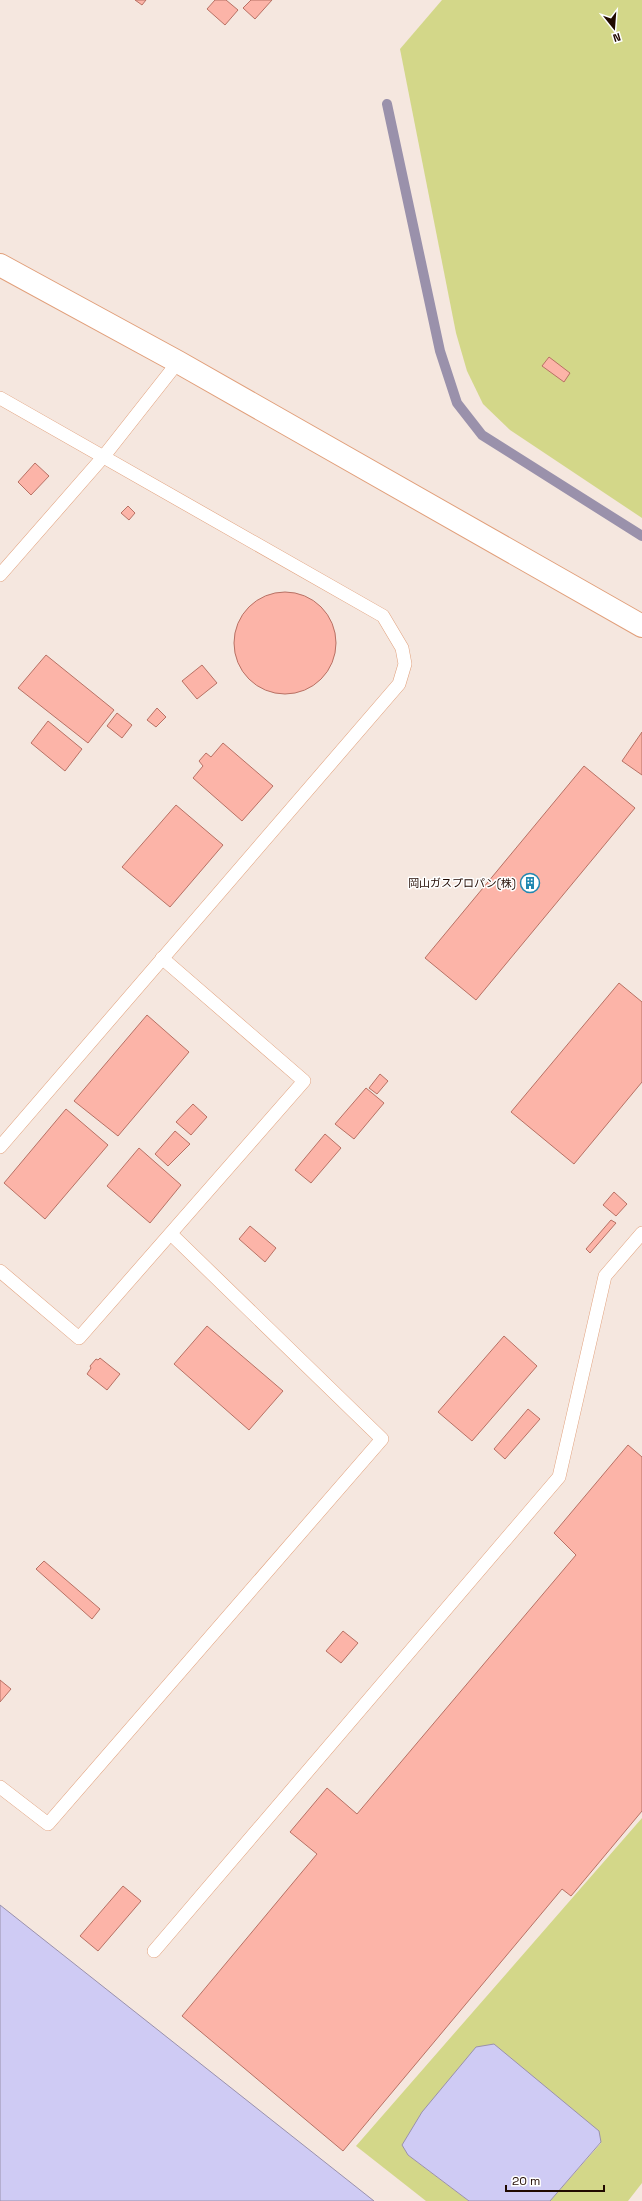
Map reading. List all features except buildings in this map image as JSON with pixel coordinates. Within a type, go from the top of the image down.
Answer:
[{"type":"street","points":[[0,265],[178,362],[642,626]]},
{"type":"lane","points":[[0,575],[104,456],[178,362]]},
{"type":"lane","points":[[0,398],[383,616],[402,648],[405,664],[399,684],[0,1147]]},
{"type":"lane","points":[[0,1271],[79,1338],[304,1081],[162,958]]},
{"type":"lane","points":[[154,1951],[559,1477],[605,1276],[642,1233]]},
{"type":"lane","points":[[0,1787],[48,1824],[382,1439],[171,1234]]},
{"type":"green space","points":[[442,0],[642,0],[642,518],[510,430],[483,404],[467,371],[456,333],[400,49]]},
{"type":"green space","points":[[642,1818],[642,2183],[628,2201],[550,2201],[601,2143],[408,2155],[469,2201],[426,2201],[356,2146]]},
{"type":"shaded area","points":[[0,1905],[374,2201],[0,2201]]},
{"type":"shaded area","points":[[494,2044],[599,2131],[601,2142],[550,2201],[469,2201],[408,2155],[402,2145],[422,2112],[476,2047]]},
{"type":"waterway","points":[[387,104],[440,351],[457,403],[482,435],[642,536]]},
{"type":"place","name":"岡山ガスプロパン(株)","points":[[530,883]]}]
